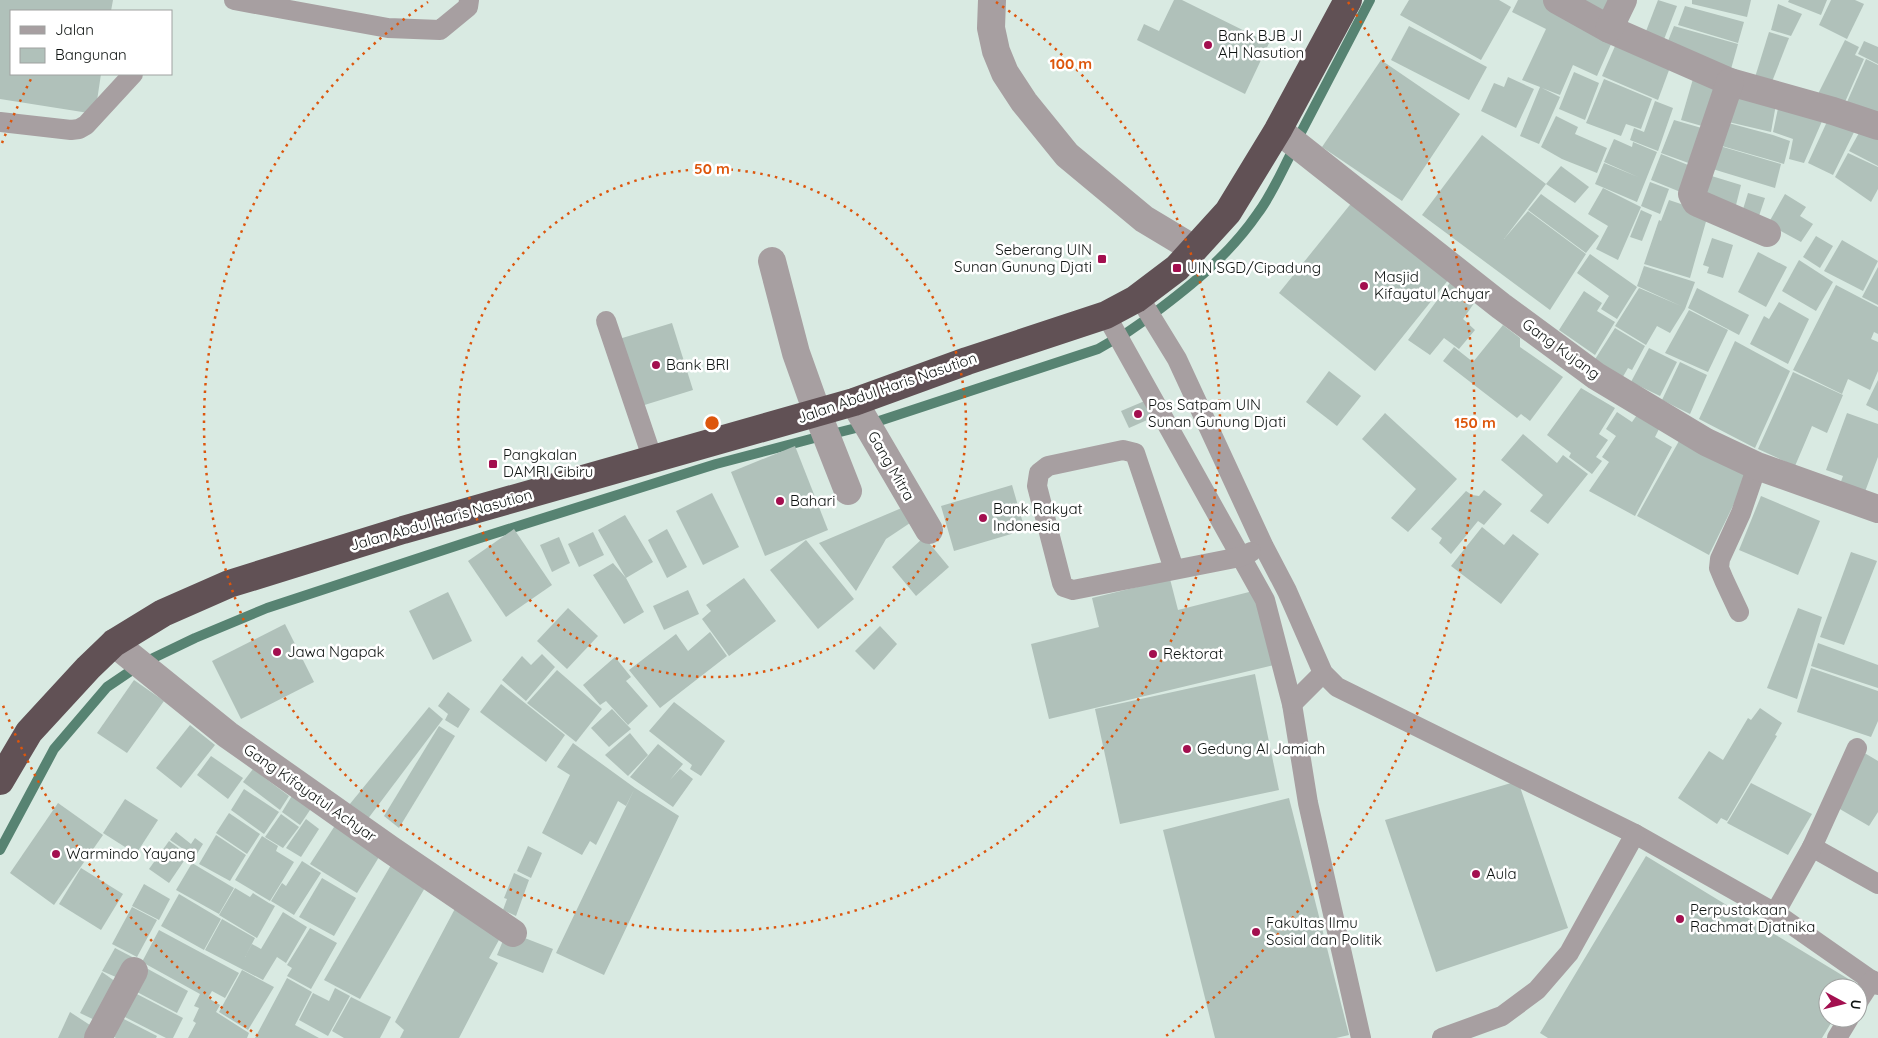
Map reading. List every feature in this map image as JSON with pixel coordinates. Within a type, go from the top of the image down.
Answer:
[{"type":"highway","name":"Jalan Abdul Haris Nasution","points":[[2,772],[29,732],[114,642],[163,613],[229,584],[403,530],[854,402],[967,361],[1106,315],[1152,287],[1177,268],[1228,212],[1278,130],[1348,0]]},
{"type":"street","points":[[992,0],[991,28],[996,51],[1005,73],[1024,102],[1067,155],[1144,219],[1194,249]]},
{"type":"street","points":[[1557,0],[1609,28],[1730,82],[1833,111],[1878,126]]},
{"type":"street","points":[[1609,28],[1623,0]]},
{"type":"street","points":[[1730,82],[1692,194],[1696,202],[1767,233]]},
{"type":"street","name":"Gang Kujang","points":[[1278,130],[1501,306],[1596,376],[1706,442],[1757,466],[1875,500]]},
{"type":"street","points":[[772,261],[796,353],[848,492]]},
{"type":"street","name":"Gang Mitra","points":[[854,402],[929,530]]},
{"type":"street","name":"Gang Kifayatul Achyar","points":[[114,642],[228,735],[513,933]]},
{"type":"street","points":[[98,1038],[134,970]]},
{"type":"lane","points":[[234,0],[388,28],[440,30],[468,7],[469,0]]},
{"type":"lane","points":[[0,122],[71,130],[79,129],[132,75]]},
{"type":"lane","points":[[1152,287],[1177,359],[1324,673],[1337,687],[1635,834],[1775,913],[1875,982]]},
{"type":"lane","points":[[1106,315],[1265,600],[1292,704],[1308,803],[1361,1038]]},
{"type":"lane","points":[[606,321],[653,460]]},
{"type":"lane","points":[[1174,569],[1135,453],[1123,450],[1113,452],[1048,466],[1039,473],[1037,486],[1064,586],[1072,590],[1240,557],[1264,547]]},
{"type":"lane","points":[[1739,612],[1719,568],[1720,559],[1741,513],[1757,466]]},
{"type":"lane","points":[[1292,704],[1324,673]]},
{"type":"lane","points":[[1775,913],[1812,846],[1857,748]]},
{"type":"lane","points":[[1442,1038],[1502,1016],[1537,990],[1569,952],[1635,834]]},
{"type":"lane","points":[[1812,846],[1878,884]]},
{"type":"building","points":[[0,0],[113,0],[111,10],[10,10],[10,75],[101,75],[95,114],[0,99]]},
{"type":"building","name":"Bank BJB Jl AH Nasution","points":[[1174,0],[1182,0],[1269,43],[1245,94],[1137,40],[1144,24],[1159,31]]},
{"type":"building","points":[[1409,0],[1499,0],[1511,7],[1481,60],[1400,15]]},
{"type":"building","points":[[1518,0],[1546,0],[1616,33],[1597,76],[1573,65],[1560,95],[1542,88],[1560,97],[1539,144],[1520,136],[1540,87],[1522,80],[1546,29],[1512,12]]},
{"type":"building","points":[[1582,0],[1618,0],[1610,21]]},
{"type":"building","points":[[1658,0],[1677,6],[1661,47],[1643,39]]},
{"type":"building","points":[[1692,0],[1751,0],[1747,17],[1692,4]]},
{"type":"building","points":[[1789,0],[1827,0],[1821,15],[1788,2]]},
{"type":"building","points":[[1831,0],[1855,0],[1864,4],[1847,39],[1819,25]]},
{"type":"building","points":[[1778,4],[1802,14],[1791,36],[1771,30]]},
{"type":"building","points":[[1685,6],[1744,22],[1738,43],[1678,25]]},
{"type":"building","points":[[1409,26],[1487,67],[1469,100],[1391,60]]},
{"type":"building","points":[[1674,26],[1738,44],[1729,76],[1664,51]]},
{"type":"building","points":[[1769,32],[1789,38],[1768,92],[1752,87]]},
{"type":"building","points":[[1619,37],[1672,62],[1658,100],[1602,76]]},
{"type":"building","points":[[1845,40],[1859,47],[1855,55],[1864,59],[1841,111],[1815,100]]},
{"type":"building","points":[[1864,41],[1878,47],[1878,64],[1858,54]]},
{"type":"building","points":[[1866,59],[1878,65],[1878,112],[1843,111]]},
{"type":"building","points":[[1381,60],[1460,114],[1402,201],[1322,147]]},
{"type":"building","points":[[1574,72],[1599,83],[1585,120],[1559,109]]},
{"type":"building","points":[[1695,72],[1723,82],[1709,128],[1681,120]]},
{"type":"building","points":[[1508,77],[1534,89],[1516,128],[1481,111],[1494,83],[1504,87]]},
{"type":"building","points":[[1604,79],[1652,99],[1641,129],[1626,124],[1621,136],[1586,123]]},
{"type":"building","points":[[1729,88],[1777,99],[1771,132],[1720,120]]},
{"type":"building","points":[[1780,99],[1826,112],[1804,163],[1789,159],[1793,139],[1773,132]]},
{"type":"building","points":[[1655,101],[1673,108],[1658,151],[1630,140],[1634,128],[1644,132]]},
{"type":"building","points":[[1831,113],[1857,126],[1833,175],[1808,163]]},
{"type":"building","points":[[1556,116],[1578,127],[1575,134],[1607,148],[1597,173],[1562,159],[1541,147]]},
{"type":"building","points":[[1674,120],[1705,129],[1694,165],[1661,153]]},
{"type":"building","points":[[1721,121],[1790,141],[1784,164],[1715,144]]},
{"type":"building","points":[[1860,131],[1878,139],[1878,166],[1849,151]]},
{"type":"building","points":[[1482,135],[1546,184],[1504,239],[1528,211],[1586,254],[1550,310],[1422,215]]},
{"type":"building","points":[[1614,139],[1632,147],[1633,142],[1657,152],[1637,202],[1595,184],[1604,163],[1638,177],[1604,162]]},
{"type":"building","points":[[1713,144],[1781,164],[1775,188],[1706,167]]},
{"type":"building","points":[[1848,153],[1878,167],[1878,189],[1871,202],[1835,177]]},
{"type":"building","points":[[1661,154],[1693,167],[1683,193],[1651,180]]},
{"type":"building","points":[[1561,166],[1589,187],[1575,203],[1546,184]]},
{"type":"building","points":[[1705,174],[1741,185],[1735,209],[1698,197]]},
{"type":"building","points":[[1650,182],[1669,189],[1660,214],[1641,206]]},
{"type":"building","points":[[1603,188],[1641,207],[1618,260],[1596,249],[1608,226],[1588,214]]},
{"type":"building","points":[[1748,193],[1765,198],[1756,225],[1740,219]]},
{"type":"building","points":[[1541,194],[1599,236],[1586,253],[1528,210]]},
{"type":"building","points":[[1785,194],[1806,207],[1800,216],[1813,224],[1801,242],[1768,224]]},
{"type":"building","points":[[1669,200],[1693,208],[1707,218],[1690,278],[1644,264],[1659,220],[1661,221]]},
{"type":"building","name":"Masjid Kifayatul Achyar","points":[[1353,201],[1449,279],[1375,371],[1279,293]]},
{"type":"building","points":[[1641,210],[1652,215],[1642,241],[1630,237]]},
{"type":"building","points":[[1816,236],[1833,246],[1820,268],[1803,257]]},
{"type":"building","points":[[1712,238],[1733,245],[1723,278],[1707,273],[1709,267],[1703,265]]},
{"type":"building","points":[[1842,240],[1878,261],[1863,291],[1824,271]]},
{"type":"building","points":[[1758,252],[1787,267],[1766,307],[1738,292]]},
{"type":"building","points":[[1590,254],[1637,287],[1617,319],[1601,309],[1609,296],[1577,273]]},
{"type":"building","points":[[1799,260],[1833,282],[1816,311],[1782,291]]},
{"type":"building","points":[[1644,266],[1695,282],[1685,309],[1670,333],[1657,326],[1646,345],[1615,326],[1639,288],[1681,306],[1637,286]]},
{"type":"building","points":[[1878,267],[1878,305],[1862,297]]},
{"type":"building","points":[[1452,280],[1477,299],[1463,319],[1475,330],[1459,349],[1444,338],[1430,355],[1408,340]]},
{"type":"building","points":[[1836,285],[1878,307],[1878,334],[1874,332],[1871,339],[1878,342],[1878,371],[1870,390],[1848,379],[1842,394],[1793,370]]},
{"type":"building","points":[[1697,288],[1749,315],[1739,335],[1688,308]]},
{"type":"building","points":[[1584,291],[1602,303],[1597,311],[1615,322],[1595,355],[1559,330]]},
{"type":"building","points":[[1779,302],[1809,319],[1788,364],[1750,344],[1764,316],[1769,319]]},
{"type":"building","points":[[1689,310],[1728,330],[1708,372],[1665,353]]},
{"type":"building","name":"Bank BRI","points":[[672,323],[693,390],[638,407],[619,339]]},
{"type":"building","points":[[1503,325],[1520,338],[1520,347],[1563,377],[1530,421],[1521,414],[1517,418],[1443,361],[1454,347],[1473,362]]},
{"type":"building","points":[[1615,328],[1645,346],[1632,370],[1628,368],[1621,380],[1592,364]]},
{"type":"building","points":[[1735,341],[1790,371],[1755,448],[1699,419]]},
{"type":"building","points":[[1649,348],[1677,362],[1660,396],[1631,382]]},
{"type":"building","points":[[1680,362],[1707,375],[1690,414],[1662,400]]},
{"type":"building","points":[[1329,371],[1361,396],[1337,426],[1306,402]]},
{"type":"building","points":[[1793,372],[1843,395],[1827,433],[1812,426],[1795,466],[1758,449]]},
{"type":"building","points":[[1878,380],[1878,411],[1866,405]]},
{"type":"building","points":[[1581,388],[1615,408],[1599,434],[1608,440],[1596,457],[1602,461],[1592,474],[1569,457],[1571,453],[1547,435]]},
{"type":"building","name":"Pos Satpam UIN Sunan Gunung Djati","points":[[1147,400],[1154,417],[1129,428],[1121,411]]},
{"type":"building","points":[[1617,412],[1632,422],[1637,415],[1659,429],[1655,437],[1672,447],[1635,516],[1589,491],[1609,462],[1602,457],[1616,436],[1606,429]]},
{"type":"building","points":[[1385,413],[1457,479],[1408,532],[1391,518],[1416,489],[1362,439]]},
{"type":"building","points":[[1847,413],[1878,424],[1878,457],[1863,497],[1839,487],[1843,476],[1826,470]]},
{"type":"building","points":[[1684,432],[1749,473],[1709,555],[1637,516]]},
{"type":"building","points":[[1523,434],[1557,463],[1563,455],[1588,474],[1548,524],[1530,511],[1543,495],[1501,460]]},
{"type":"building","name":"Bahari","points":[[795,446],[828,530],[765,556],[731,472]]},
{"type":"building","name":"Bank Rakyat Indonesia","points":[[1012,485],[1025,530],[954,551],[941,506]]},
{"type":"building","points":[[1484,490],[1502,504],[1484,525],[1478,521],[1451,554],[1439,543],[1442,538],[1431,529],[1466,491],[1472,495],[1479,496]]},
{"type":"building","points":[[712,493],[739,547],[703,565],[676,511]]},
{"type":"building","points":[[1761,496],[1820,521],[1798,575],[1739,550]]},
{"type":"building","points":[[904,507],[913,521],[886,539],[856,591],[819,543]]},
{"type":"building","points":[[625,515],[653,562],[626,578],[598,530]]},
{"type":"building","points":[[1482,527],[1504,545],[1513,534],[1539,554],[1501,604],[1451,566]]},
{"type":"building","points":[[514,529],[552,585],[506,617],[468,561]]},
{"type":"building","points":[[667,529],[687,567],[667,578],[648,540]]},
{"type":"building","points":[[593,532],[604,555],[579,567],[568,544]]},
{"type":"building","points":[[559,537],[570,563],[552,572],[540,545]]},
{"type":"building","points":[[924,537],[949,567],[916,596],[892,567]]},
{"type":"building","points":[[806,540],[854,599],[818,629],[770,570]]},
{"type":"building","points":[[1851,552],[1877,561],[1844,645],[1820,637]]},
{"type":"building","points":[[613,563],[626,578],[644,612],[624,624],[593,575]]},
{"type":"building","points":[[744,578],[776,621],[729,656],[702,619],[711,611],[706,605]]},
{"type":"building","name":"Rektorat","points":[[1170,579],[1178,610],[1257,590],[1274,665],[1049,719],[1031,644],[1099,627],[1092,598]]},
{"type":"building","points":[[688,590],[699,614],[664,630],[653,606]]},
{"type":"building","points":[[448,592],[472,641],[433,660],[409,611]]},
{"type":"building","points":[[568,608],[598,636],[567,669],[537,641]]},
{"type":"building","points":[[1798,608],[1822,617],[1797,699],[1767,688]]},
{"type":"building","points":[[285,624],[314,682],[241,719],[212,661]]},
{"type":"building","points":[[880,626],[897,644],[874,670],[855,651]]},
{"type":"building","points":[[710,632],[727,656],[660,708],[629,670],[676,634],[688,651]]},
{"type":"building","points":[[1818,643],[1878,665],[1878,688],[1811,666]]},
{"type":"building","points":[[542,654],[555,667],[526,701],[502,680],[522,656],[531,665]]},
{"type":"building","points":[[615,657],[631,677],[626,681],[648,706],[628,725],[606,701],[600,705],[583,685]]},
{"type":"building","points":[[1811,668],[1878,691],[1878,721],[1871,737],[1797,712]]},
{"type":"building","points":[[557,670],[602,709],[576,742],[527,703]]},
{"type":"building","name":"Gedung Al Jamiah","points":[[1255,674],[1279,790],[1120,824],[1095,709]]},
{"type":"building","points":[[134,680],[164,701],[127,753],[97,733]]},
{"type":"building","points":[[501,684],[565,735],[546,762],[480,712]]},
{"type":"building","points":[[448,692],[470,709],[458,728],[445,720],[448,714],[438,706]]},
{"type":"building","points":[[674,702],[725,741],[701,776],[690,769],[692,765],[649,731]]},
{"type":"building","points":[[429,707],[443,719],[364,824],[345,810]]},
{"type":"building","points":[[1760,708],[1782,723],[1775,735],[1777,736],[1727,821],[1721,818],[1717,824],[1678,798],[1709,751],[1723,760],[1748,718],[1751,720]]},
{"type":"building","points":[[612,709],[631,729],[609,747],[591,728]]},
{"type":"building","points":[[190,725],[215,745],[181,788],[156,768]]},
{"type":"building","points":[[439,726],[455,736],[399,828],[384,816]]},
{"type":"building","points":[[630,733],[648,755],[628,776],[605,755]]},
{"type":"building","points":[[573,743],[635,788],[679,816],[604,975],[556,953],[634,790],[626,806],[618,801],[596,845],[590,841],[582,855],[542,833],[570,775],[557,767]]},
{"type":"building","points":[[658,744],[683,764],[670,780],[680,769],[693,779],[673,807],[630,777]]},
{"type":"building","points":[[1856,748],[1878,761],[1878,812],[1869,826],[1826,801]]},
{"type":"building","points":[[211,756],[243,778],[228,799],[197,775]]},
{"type":"building","points":[[253,769],[289,796],[280,810],[243,782]]},
{"type":"building","name":"Aula","points":[[1518,781],[1568,928],[1436,972],[1385,820]]},
{"type":"building","points":[[1751,783],[1812,814],[1788,855],[1727,823]]},
{"type":"building","points":[[244,789],[279,812],[264,834],[231,810]]},
{"type":"building","points":[[293,794],[312,807],[300,825],[282,812]]},
{"type":"building","name":"Fakultas Ilmu Sosial dan Politik","points":[[1289,798],[1349,1035],[1336,1038],[1215,1038],[1163,830]]},
{"type":"building","points":[[125,799],[158,820],[136,854],[103,833]]},
{"type":"building","name":"Warmindo Yayang","points":[[58,803],[103,835],[54,905],[10,873]]},
{"type":"building","points":[[229,813],[260,834],[247,854],[216,833]]},
{"type":"building","points":[[281,814],[299,827],[283,848],[265,837]]},
{"type":"building","points":[[306,819],[319,829],[301,857],[286,848]]},
{"type":"building","points":[[336,824],[379,857],[357,893],[310,864]]},
{"type":"building","points":[[176,832],[191,844],[195,838],[203,844],[195,857],[170,840]]},
{"type":"building","points":[[216,835],[246,855],[230,881],[199,864]]},
{"type":"building","points":[[262,836],[278,846],[276,851],[294,862],[270,901],[235,880]]},
{"type":"building","points":[[169,841],[188,855],[169,883],[149,869]]},
{"type":"building","points":[[528,846],[542,853],[531,878],[517,871]]},
{"type":"building","name":"Perpustakaan Rachmat Djatnika","points":[[1646,856],[1847,978],[1818,978],[1818,1028],[1828,1028],[1822,1038],[1548,1038],[1540,1033]]},
{"type":"building","points":[[302,861],[321,873],[294,915],[271,901],[282,883],[286,886]]},
{"type":"building","points":[[192,863],[234,888],[219,914],[176,890]]},
{"type":"building","points":[[391,865],[426,886],[360,999],[324,980]]},
{"type":"building","points":[[81,868],[123,894],[101,930],[59,904]]},
{"type":"building","points":[[514,873],[529,880],[516,916],[503,910],[507,899],[504,898]]},
{"type":"building","points":[[322,878],[356,898],[334,936],[299,917]]},
{"type":"building","points":[[144,884],[170,899],[159,920],[132,906]]},
{"type":"building","points":[[235,888],[250,897],[253,893],[275,906],[257,938],[219,915]]},
{"type":"building","points":[[179,894],[221,919],[204,950],[161,926]]},
{"type":"building","points":[[459,901],[505,929],[489,958],[498,963],[459,1038],[400,1038],[404,1030],[395,1022]]},
{"type":"building","points":[[132,907],[157,920],[137,957],[112,944]]},
{"type":"building","points":[[283,912],[307,927],[286,963],[277,957],[263,980],[205,950],[222,919],[255,938],[245,957],[252,944],[261,949]]},
{"type":"building","points":[[310,928],[337,943],[311,989],[287,976],[292,968],[287,965]]},
{"type":"building","points":[[159,930],[239,973],[225,998],[212,991],[208,998],[220,1005],[216,1012],[249,1033],[247,1038],[188,1038],[196,1023],[193,1021],[199,1008],[194,1006],[200,994],[142,962]]},
{"type":"building","points":[[507,931],[553,949],[543,973],[497,955]]},
{"type":"building","points":[[115,948],[138,960],[125,981],[102,971]]},
{"type":"building","points":[[148,969],[188,991],[177,1013],[137,992]]},
{"type":"building","points":[[242,970],[274,987],[248,1030],[219,1012]]},
{"type":"building","points":[[102,972],[123,987],[103,1024],[80,1013]]},
{"type":"building","points":[[287,978],[312,992],[295,1025],[319,1038],[255,1038]]},
{"type":"building","points":[[335,988],[350,996],[328,1036],[299,1020],[313,993],[329,1001]]},
{"type":"building","points":[[135,993],[183,1018],[173,1038],[166,1038],[115,1012]]},
{"type":"building","points":[[351,997],[391,1017],[380,1038],[344,1038],[332,1031]]},
{"type":"building","points":[[70,1012],[96,1029],[93,1038],[58,1038]]},
{"type":"building","points":[[116,1015],[157,1036],[156,1038],[116,1038],[107,1033]]},
{"type":"waterway","points":[[1296,142],[1370,0]]},
{"type":"waterway","points":[[1153,314],[1210,268],[1247,228],[1273,189],[1295,146]]},
{"type":"waterway","points":[[1122,336],[1148,318]]},
{"type":"waterway","points":[[870,424],[1098,349],[1117,338]]},
{"type":"waterway","points":[[832,434],[864,426]]},
{"type":"waterway","points":[[145,662],[195,638],[267,608],[480,538],[716,464],[822,436]]},
{"type":"waterway","points":[[0,850],[54,749],[107,687],[138,666]]},
{"type":"place","name":"Bank BJB Jl AH Nasution","points":[[1208,45]]},
{"type":"place","name":"Seberang UIN Sunan Gunung Djati","points":[[1102,259]]},
{"type":"place","name":"UIN SGD/Cipadung","points":[[1177,268]]},
{"type":"place","name":"Masjid Kifayatul Achyar","points":[[1364,286]]},
{"type":"place","name":"Bank BRI","points":[[656,365]]},
{"type":"place","name":"Pos Satpam UIN Sunan Gunung Djati","points":[[1138,414]]},
{"type":"place","name":"Pangkalan DAMRI Cibiru","points":[[493,464]]},
{"type":"place","name":"Bahari","points":[[780,501]]},
{"type":"place","name":"Bank Rakyat Indonesia","points":[[983,518]]},
{"type":"place","name":"Jawa Ngapak","points":[[277,652]]},
{"type":"place","name":"Rektorat","points":[[1153,654]]},
{"type":"place","name":"Gedung Al Jamiah","points":[[1187,749]]},
{"type":"place","name":"Warmindo Yayang","points":[[56,854]]},
{"type":"place","name":"Aula","points":[[1476,874]]},
{"type":"place","name":"Perpustakaan Rachmat Djatnika","points":[[1680,919]]},
{"type":"place","name":"Fakultas Ilmu Sosial dan Politik","points":[[1256,932]]}]
